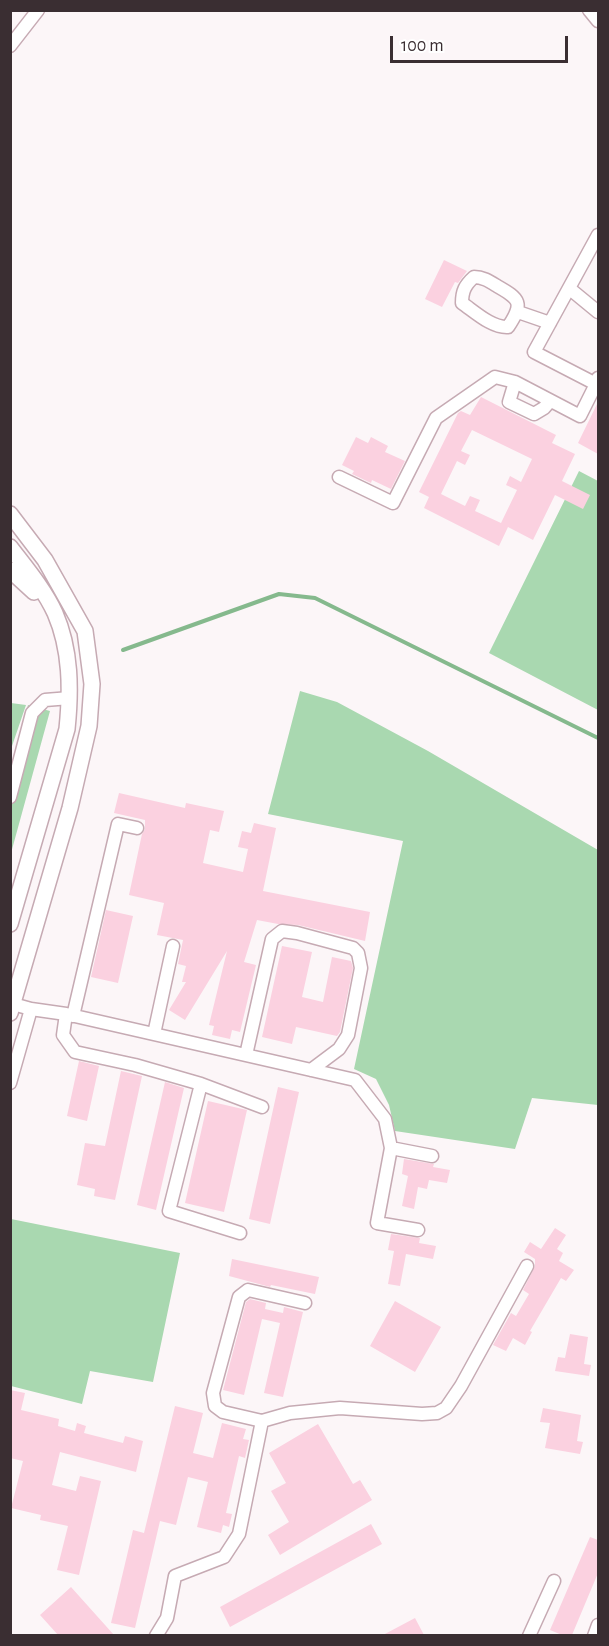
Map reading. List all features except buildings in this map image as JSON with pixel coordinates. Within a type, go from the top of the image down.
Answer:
[{"type":"main road","points":[[10,514],[45,560],[85,631],[92,684],[89,726],[63,832],[12,1009]]},
{"type":"main road","points":[[10,530],[45,560]]},
{"type":"main road","points":[[10,547],[38,584],[55,613],[68,653],[70,698],[67,729],[10,924]]},
{"type":"main road","points":[[10,570],[55,613]]},
{"type":"main road","points":[[39,825],[63,832]]},
{"type":"street","points":[[10,46],[38,10]]},
{"type":"street","points":[[589,10],[598,21]]},
{"type":"street","points":[[339,477],[393,503],[436,418],[495,377],[515,382],[580,416],[597,381],[534,352],[598,235]]},
{"type":"street","points":[[474,277],[482,277],[515,296],[518,302],[518,312],[508,327],[494,324],[462,303],[465,285],[474,277]]},
{"type":"street","points":[[570,289],[598,312]]},
{"type":"street","points":[[518,312],[550,323]]},
{"type":"street","points":[[515,382],[508,402],[534,414],[550,401]]},
{"type":"street","points":[[10,797],[32,713],[45,700],[70,698]]},
{"type":"street","points":[[137,828],[118,824],[63,1035],[75,1052],[135,1065],[201,1084],[262,1107]]},
{"type":"street","points":[[246,1055],[272,939],[282,931],[297,933],[353,948],[358,953],[361,968],[348,1035],[339,1049],[311,1070]]},
{"type":"street","points":[[154,1034],[173,946]]},
{"type":"street","points":[[12,1009],[31,1009],[69,1015],[355,1080],[385,1119],[391,1148],[377,1223],[418,1230]]},
{"type":"street","points":[[10,1083],[31,1009]]},
{"type":"street","points":[[201,1084],[169,1211],[240,1233]]},
{"type":"street","points":[[391,1148],[432,1156]]},
{"type":"street","points":[[305,1303],[248,1290],[239,1297],[213,1393],[215,1406],[223,1412],[262,1421],[290,1413],[340,1408],[437,1413],[446,1408],[460,1386],[527,1266]]},
{"type":"street","points":[[156,1635],[166,1618],[175,1576],[224,1557],[239,1534],[262,1421]]},
{"type":"street","points":[[529,1635],[554,1581]]},
{"type":"street","points":[[594,1635],[598,1625]]},
{"type":"green space","points":[[579,471],[598,481],[598,710],[489,653]]},
{"type":"green space","points":[[300,691],[337,702],[428,751],[598,850],[598,1105],[532,1098],[515,1149],[395,1131],[389,1105],[376,1079],[354,1069],[403,841],[268,814]]},
{"type":"green space","points":[[10,703],[26,705],[11,749]]},
{"type":"green space","points":[[28,705],[50,711],[11,853],[11,769]]},
{"type":"green space","points":[[11,1219],[180,1253],[153,1382],[90,1371],[82,1404],[11,1386]]},
{"type":"waterway","points":[[123,650],[279,594],[315,598],[598,738]]}]
